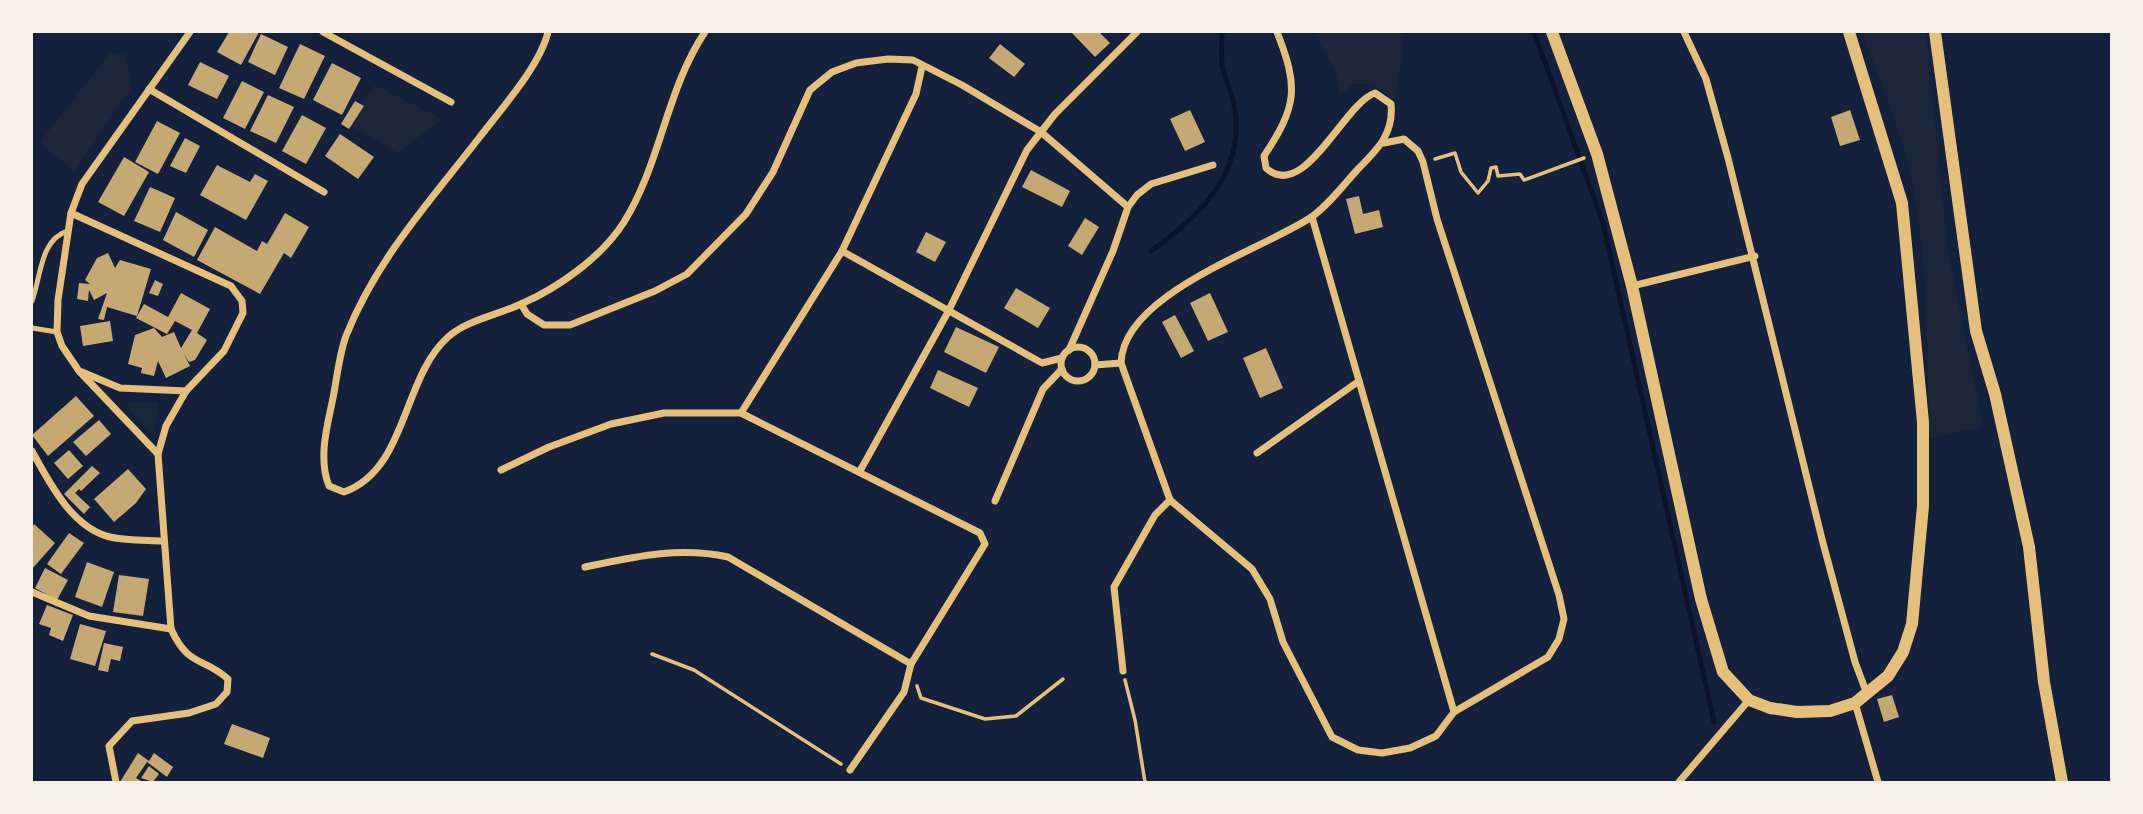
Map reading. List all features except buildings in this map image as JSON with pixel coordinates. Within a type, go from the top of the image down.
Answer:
[{"type":"street","points":[[158,454],[79,371],[57,332],[58,300],[71,213],[82,184],[190,32]]},
{"type":"street","points":[[323,32],[451,102]]},
{"type":"street","points":[[548,32],[545,45],[504,106],[393,247],[368,287],[345,339],[328,423],[323,471],[329,486],[344,492],[358,487],[373,473],[388,452],[420,374],[448,336],[542,293],[600,252],[623,223],[640,191],[687,58],[705,32]]},
{"type":"street","points":[[860,471],[948,312],[1027,150],[1137,32]]},
{"type":"street","points":[[1277,32],[1293,90],[1291,109],[1284,127],[1264,156],[1266,168],[1273,175],[1287,176],[1299,169],[1328,144],[1358,103],[1376,93],[1391,104],[1392,114],[1384,143],[1312,217],[1183,284],[1160,300],[1122,347],[1121,363],[1170,500],[1252,569],[1269,599],[1288,653],[1332,737],[1358,750],[1382,753],[1410,748],[1436,736],[1454,712],[1548,657],[1559,639],[1564,619],[1539,527],[1437,219],[1423,162],[1418,151],[1404,139],[1384,143]]},
{"type":"street","points":[[1552,32],[1597,154],[1632,286],[1701,599],[1723,672],[1749,699],[1770,708],[1797,712],[1830,711],[1854,703],[1888,676],[1903,652],[1912,624],[1923,506],[1923,422],[1902,202],[1849,32]]},
{"type":"street","points":[[1684,32],[1706,79],[1755,256],[1823,543],[1855,662],[1868,694]]},
{"type":"street","points":[[1935,32],[1976,331],[1995,394],[2029,547],[2044,682],[2062,782]]},
{"type":"street","points":[[521,304],[527,314],[544,325],[570,325],[655,291],[687,274],[746,214],[773,172],[810,90],[832,72],[856,62],[913,60],[922,67],[962,85],[1041,132],[1128,207]]},
{"type":"street","points":[[741,413],[842,251],[921,81],[922,67]]},
{"type":"street","points":[[149,89],[324,191]]},
{"type":"street","points":[[842,251],[1042,363],[1062,358],[1069,350],[1128,207],[1151,184],[1213,165]]},
{"type":"street","points":[[71,213],[231,286],[242,301],[243,313],[223,351],[186,391],[166,426],[158,454],[171,629],[179,647],[197,663],[217,669],[228,679],[227,692],[216,704],[201,709],[132,721],[108,746],[116,782]]},
{"type":"street","points":[[1312,217],[1454,712]]},
{"type":"street","points":[[1632,286],[1755,256]]},
{"type":"street","points":[[1062,358],[1062,369],[1070,379],[1083,380],[1089,377],[1095,365],[1089,351],[1079,347],[1069,350]]},
{"type":"street","points":[[1095,365],[1121,363]]},
{"type":"street","points":[[995,501],[1043,389],[1062,369]]},
{"type":"street","points":[[79,371],[120,388],[186,391]]},
{"type":"street","points":[[1257,453],[1359,381]]},
{"type":"street","points":[[501,470],[549,447],[611,424],[664,413],[741,413],[981,533],[985,544],[911,664],[904,692],[850,770]]},
{"type":"street","points":[[32,452],[60,497],[87,527],[110,537],[164,541]]},
{"type":"street","points":[[1123,671],[1114,587],[1155,515],[1170,500]]},
{"type":"street","points":[[585,567],[646,554],[702,551],[728,557],[911,664]]},
{"type":"street","points":[[32,592],[89,616],[171,629]]},
{"type":"street","points":[[1679,782],[1749,699]]},
{"type":"street","points":[[1854,703],[1878,782]]},
{"type":"lane","points":[[32,301],[49,243],[55,234],[68,231]]},
{"type":"lane","points":[[32,328],[57,332]]},
{"type":"path","points":[[1423,162],[1455,153],[1461,172],[1478,193],[1488,181],[1491,168],[1496,166],[1498,176],[1520,174],[1524,180],[1581,158]]},
{"type":"path","points":[[652,654],[694,670],[850,770]]},
{"type":"path","points":[[911,664],[921,698],[985,719],[1016,716],[1063,678]]},
{"type":"path","points":[[1123,671],[1135,720],[1145,782]]},
{"type":"shaded area","points":[[1314,32],[1405,32],[1395,101],[1373,84],[1352,84],[1340,96],[1336,73]]},
{"type":"shaded area","points":[[1862,32],[1926,32],[1947,247],[1983,427],[1929,438],[1928,352],[1917,209],[1902,142]]},
{"type":"shaded area","points":[[110,53],[126,55],[131,88],[74,172],[40,142]]},
{"type":"shaded area","points":[[375,85],[442,119],[398,153],[351,126],[363,106],[360,104]]},
{"type":"shaded area","points":[[127,403],[159,403],[154,437],[127,407]]},
{"type":"waterway","points":[[1151,251],[1204,206],[1228,169],[1234,148],[1236,125],[1233,100],[1222,65],[1222,32]]},
{"type":"waterway","points":[[1534,32],[1603,223],[1714,722]]}]
